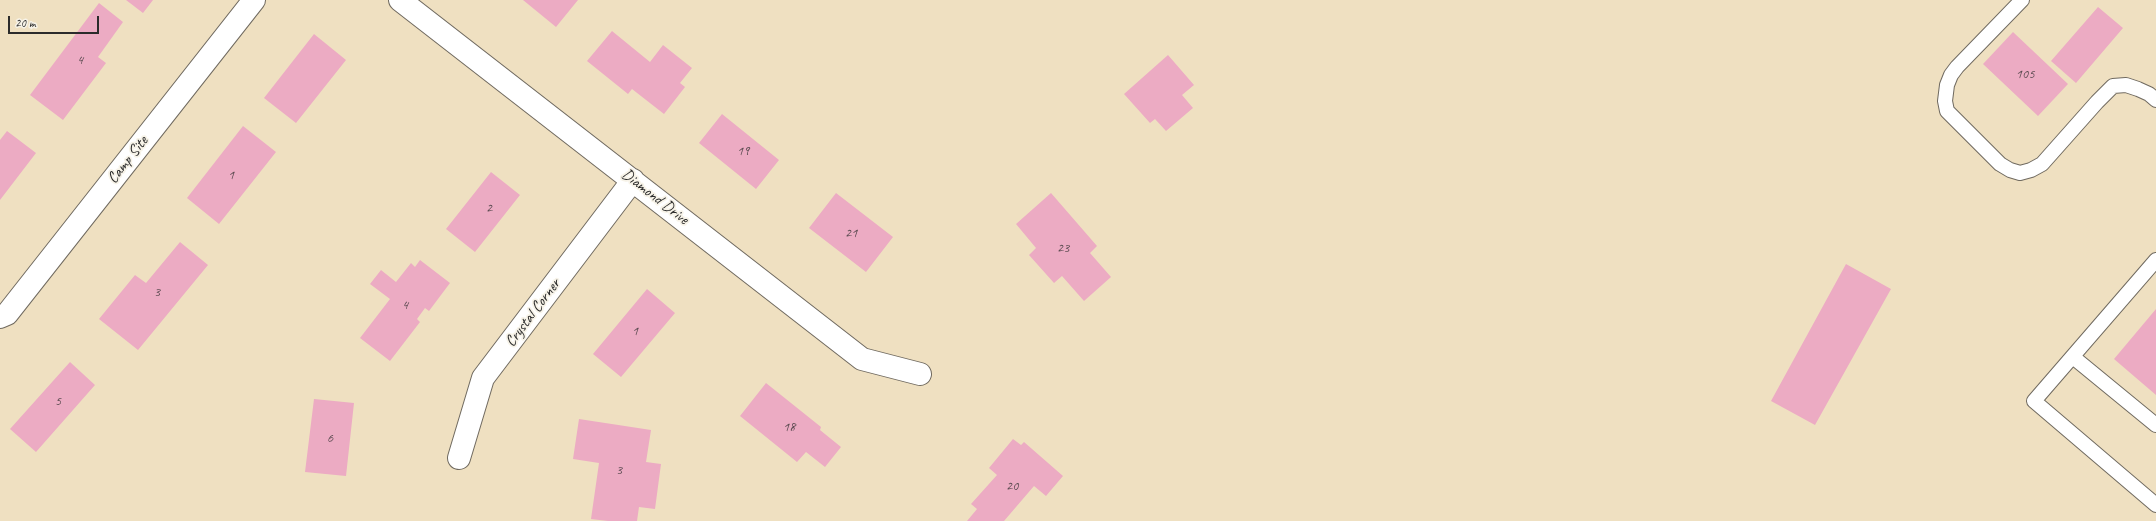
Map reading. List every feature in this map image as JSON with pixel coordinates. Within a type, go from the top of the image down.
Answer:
[{"type":"street","name":"Camp Site","points":[[0,317],[7,314],[254,0]]},
{"type":"street","name":"Diamond Drive","points":[[400,0],[862,359],[920,374]]},
{"type":"street","name":"Crystal Corner","points":[[459,458],[483,378],[633,180]]},
{"type":"lane","points":[[2022,0],[1957,67],[1947,85],[1945,101],[1947,110],[2000,164],[2010,170],[2020,173],[2031,170],[2042,164],[2113,86],[2126,85],[2149,94],[2156,100]]},
{"type":"lane","points":[[2156,260],[2034,401],[2156,505]]},
{"type":"lane","points":[[2073,357],[2156,425]]},
{"type":"building","points":[[126,0],[153,0],[143,13]]},
{"type":"building","points":[[523,0],[578,0],[556,27]]},
{"type":"building","points":[[99,3],[123,22],[98,57],[106,63],[63,120],[30,95]]},
{"type":"building","points":[[2098,7],[2123,28],[2076,83],[2051,61]]},
{"type":"building","points":[[612,31],[650,62],[663,45],[692,68],[680,83],[685,87],[664,114],[632,89],[628,94],[587,61]]},
{"type":"building","points":[[2013,32],[2068,84],[2038,116],[1983,64]]},
{"type":"building","points":[[314,34],[346,60],[296,123],[264,98]]},
{"type":"building","points":[[1168,55],[1194,85],[1182,95],[1193,108],[1166,131],[1155,119],[1150,123],[1124,94]]},
{"type":"building","points":[[722,114],[779,160],[756,189],[699,143]]},
{"type":"building","points":[[243,126],[276,152],[219,224],[187,198]]},
{"type":"building","points":[[7,131],[36,153],[0,200],[0,140]]},
{"type":"building","points":[[491,172],[520,195],[475,252],[446,229]]},
{"type":"building","points":[[836,193],[893,237],[866,272],[809,228]]},
{"type":"building","points":[[1051,193],[1097,246],[1090,253],[1111,277],[1084,301],[1062,276],[1054,283],[1029,255],[1036,248],[1016,224]]},
{"type":"building","points":[[180,242],[208,265],[138,350],[99,319],[135,275],[146,283]]},
{"type":"building","points":[[420,260],[450,283],[429,311],[425,308],[417,319],[420,322],[390,361],[360,338],[390,299],[370,284],[381,270],[396,282],[411,263],[415,267]]},
{"type":"building","points":[[1846,264],[1891,289],[1815,425],[1771,401]]},
{"type":"building","points":[[647,289],[675,313],[621,377],[593,354]]},
{"type":"building","points":[[2156,309],[2156,395],[2114,359]]},
{"type":"building","points":[[70,362],[95,385],[36,452],[10,429]]},
{"type":"building","points":[[766,383],[821,427],[820,430],[841,447],[825,467],[806,452],[797,462],[740,416]]},
{"type":"building","points":[[314,399],[354,403],[346,476],[305,472]]},
{"type":"building","points":[[579,419],[651,430],[646,462],[661,464],[655,509],[639,507],[637,521],[608,521],[591,519],[599,463],[573,459]]},
{"type":"building","points":[[1013,439],[1021,445],[1024,442],[1063,476],[1046,496],[1034,486],[1004,521],[967,521],[977,509],[971,504],[997,475],[989,468]]}]
